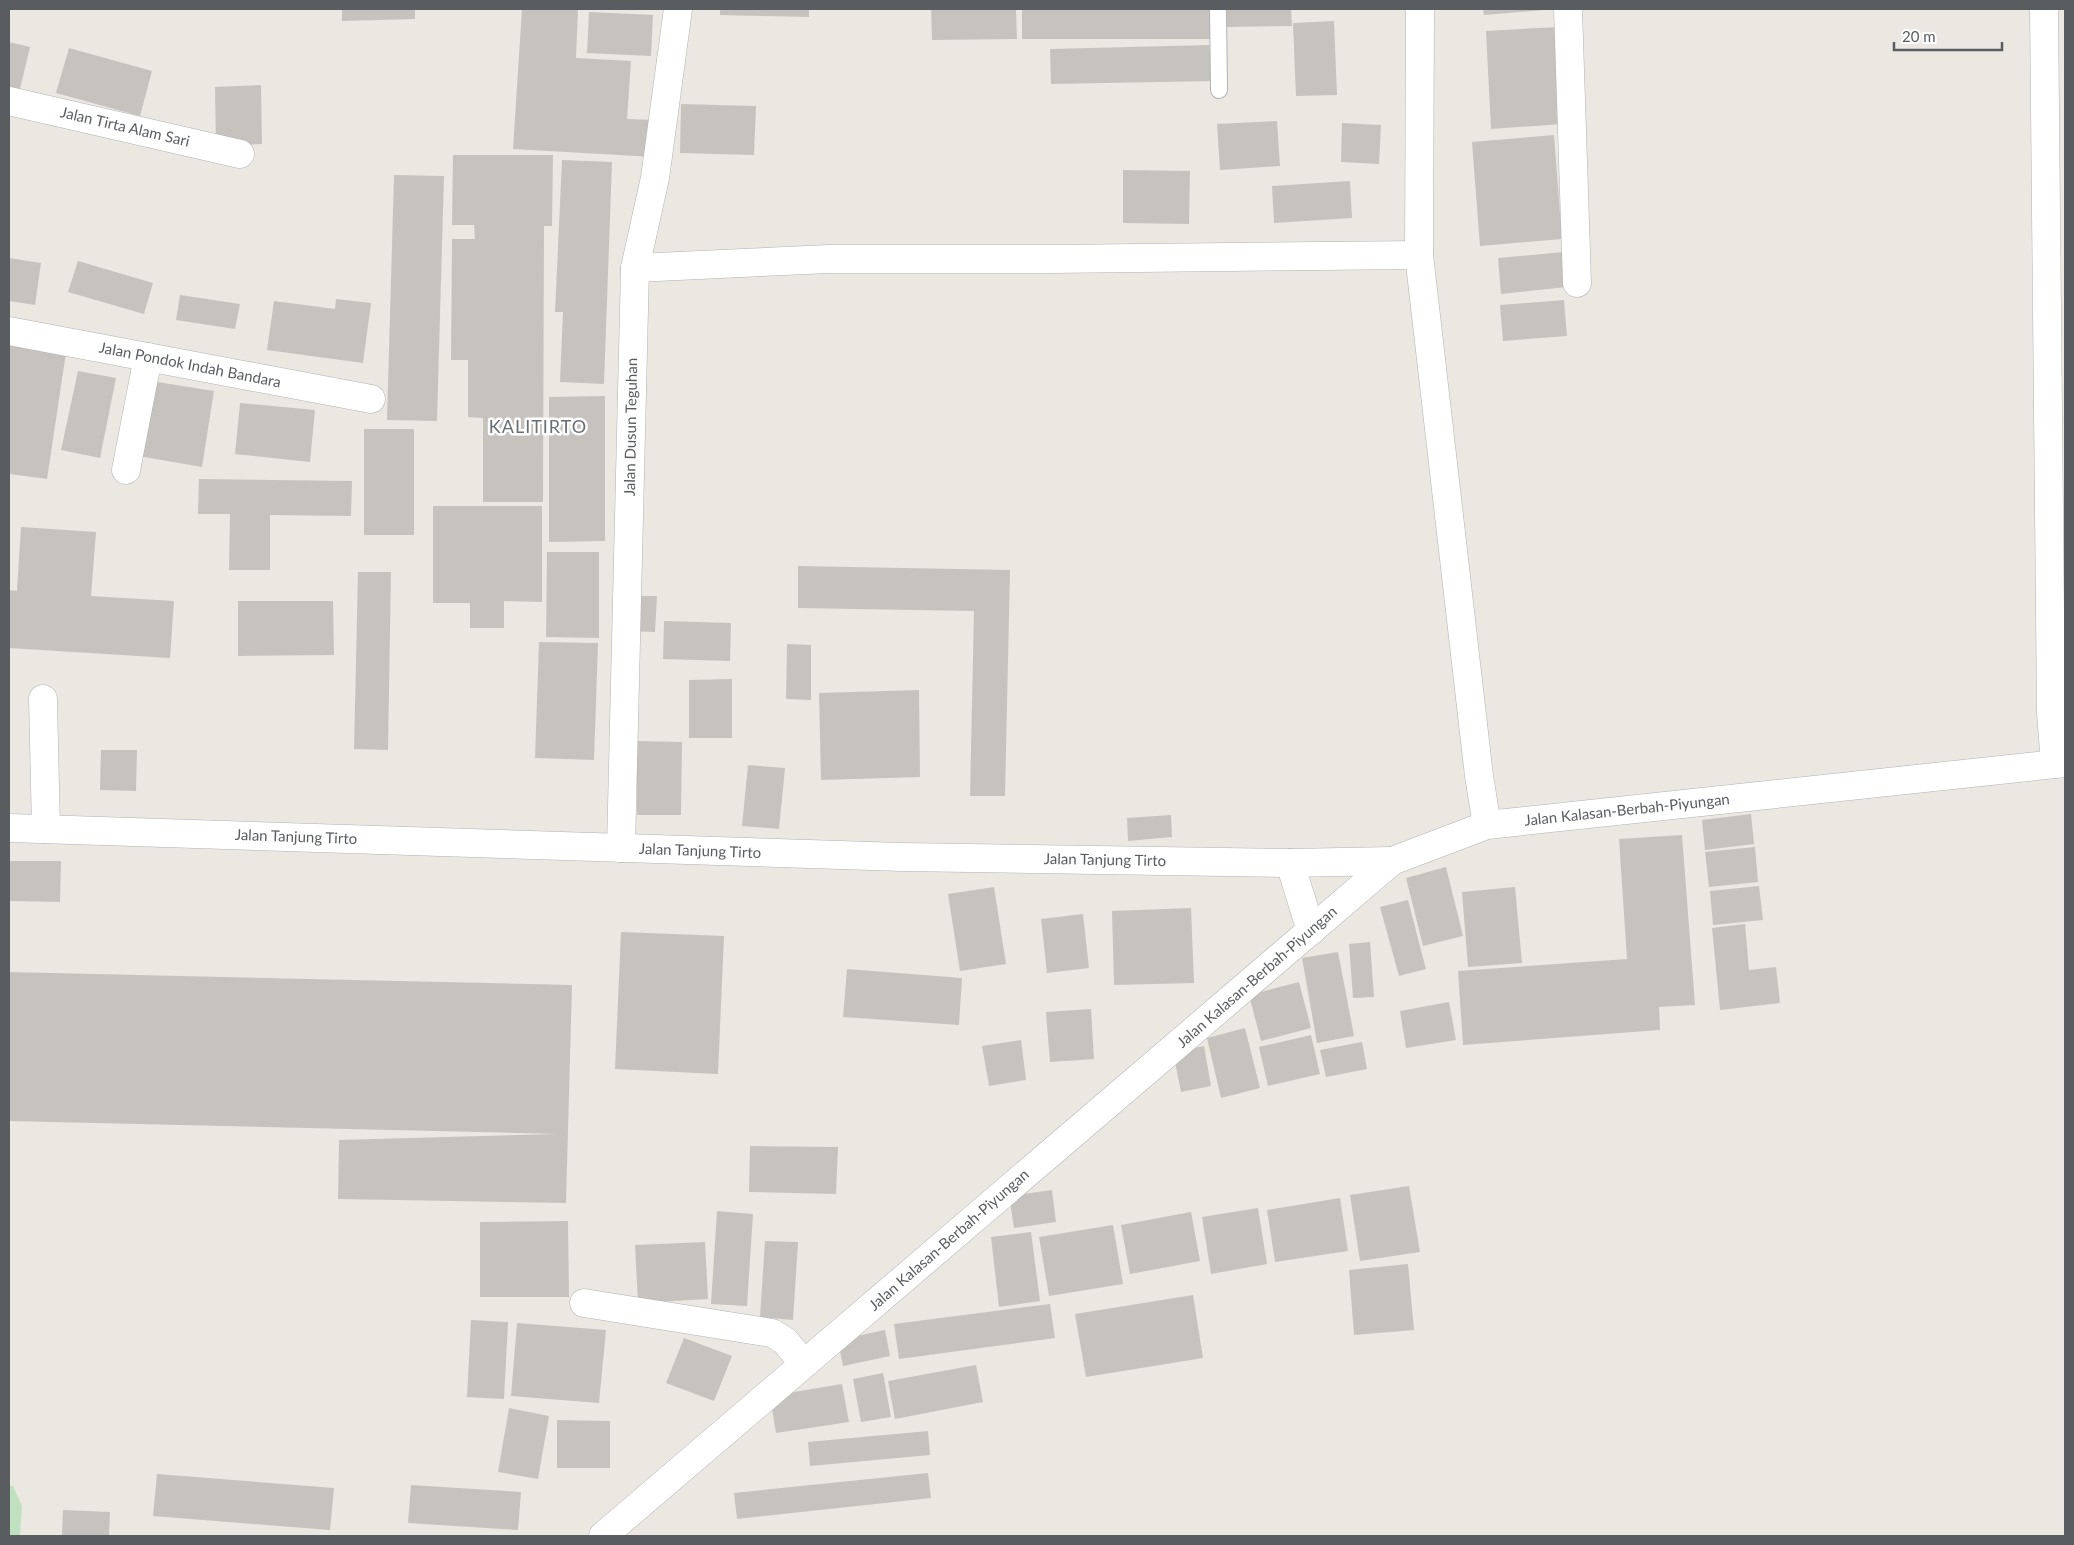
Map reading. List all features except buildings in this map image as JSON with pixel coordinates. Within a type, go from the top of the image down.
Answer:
[{"type":"street","name":"Jalan Dusun Teguhan","points":[[621,848],[635,268],[655,178],[678,9]]},
{"type":"street","points":[[1420,9],[1419,254],[1479,776],[1487,825]]},
{"type":"street","points":[[1568,9],[1577,283]]},
{"type":"street","points":[[2044,9],[2051,713],[2060,764]]},
{"type":"street","name":"Jalan Tirta Alam Sari","points":[[9,101],[240,154]]},
{"type":"street","points":[[635,268],[829,259],[1051,260],[1419,254]]},
{"type":"street","name":"Jalan Pondok Indah Bandara","points":[[9,331],[371,399]]},
{"type":"street","points":[[126,470],[148,357]]},
{"type":"street","points":[[43,699],[46,829]]},
{"type":"street","name":"Jalan Kalasan-Berbah-Piyungan","points":[[603,1536],[1392,861],[1487,825],[2060,764]]},
{"type":"street","name":"Jalan Tanjung Tirto","points":[[9,828],[912,857],[1290,863],[1392,861]]},
{"type":"street","points":[[1290,863],[1311,931]]},
{"type":"street","points":[[584,1303],[772,1333],[785,1341],[804,1364]]},
{"type":"lane","points":[[1218,9],[1218,90]]},
{"type":"green space","points":[[9,1486],[13,1486],[22,1506],[20,1536],[9,1536]]},
{"type":"district","name":"KALITIRTO","points":[[538,427]]}]
